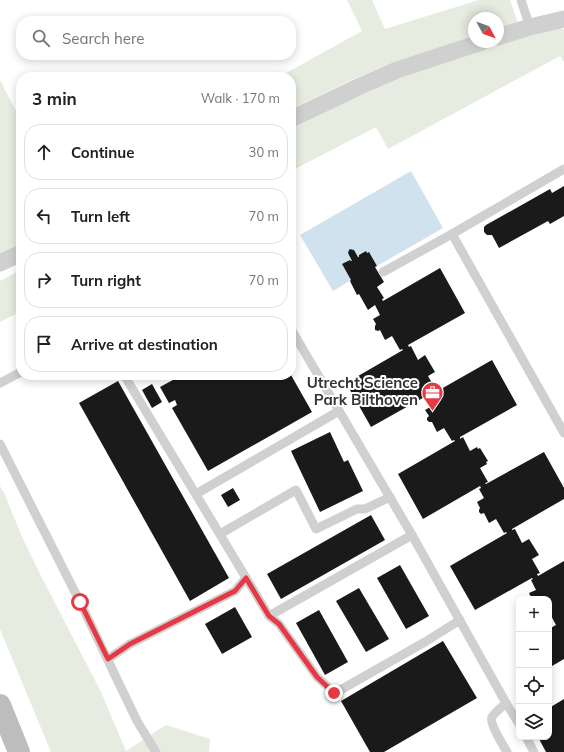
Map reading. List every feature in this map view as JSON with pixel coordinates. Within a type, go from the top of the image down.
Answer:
[{"type":"main road","points":[[0,705],[19,752]]},
{"type":"street","points":[[504,35],[564,19]]},
{"type":"street","points":[[296,117],[397,70],[468,47]]},
{"type":"street","points":[[0,264],[16,256]]},
{"type":"lane","points":[[521,0],[530,27]]},
{"type":"lane","points":[[382,272],[452,234],[564,169]]},
{"type":"lane","points":[[452,234],[564,433]]},
{"type":"lane","points":[[296,336],[412,535],[516,719]]},
{"type":"lane","points":[[0,383],[16,375]]},
{"type":"lane","points":[[127,380],[269,616],[279,624],[317,677],[334,693],[425,642],[460,620]]},
{"type":"lane","points":[[196,494],[340,411]]},
{"type":"lane","points":[[0,444],[80,602],[137,721],[156,752]]},
{"type":"lane","points":[[220,534],[296,490],[316,529],[357,509],[365,509],[390,497]]},
{"type":"lane","points":[[269,616],[412,535]]},
{"type":"lane","points":[[108,659],[130,644],[235,591],[246,578]]},
{"type":"lane","points":[[506,703],[492,716],[491,721],[507,752]]},
{"type":"lane","points":[[528,740],[534,752]]},
{"type":"shaded area","points":[[347,0],[372,0],[385,29],[479,0],[510,0],[518,23],[504,28],[504,12],[468,12],[468,40],[383,67],[351,80],[296,107],[296,72],[288,72],[362,31]]},
{"type":"shaded area","points":[[558,25],[564,30],[564,62],[560,56],[388,149],[376,127],[296,168],[296,126],[365,91],[463,54],[483,48],[504,48],[504,41]]},
{"type":"shaded area","points":[[0,80],[16,111],[16,246],[0,254]]},
{"type":"shaded area","points":[[16,273],[16,314],[0,322],[0,281]]},
{"type":"shaded area","points":[[0,486],[41,576],[101,692],[126,751],[166,725],[210,739],[209,752],[51,752],[0,629]]},
{"type":"water","points":[[411,171],[443,228],[377,266],[369,252],[367,253],[366,251],[358,257],[354,250],[350,250],[348,252],[352,261],[350,260],[343,264],[351,280],[333,291],[300,235]]},
{"type":"building","points":[[564,186],[564,216],[550,224],[548,221],[499,248],[492,235],[487,235],[484,232],[484,227],[486,225],[550,189],[552,193]]},
{"type":"building","points":[[349,250],[354,250],[358,257],[366,251],[367,253],[369,252],[377,266],[375,267],[384,282],[377,287],[384,298],[382,299],[383,301],[440,268],[465,313],[408,345],[409,347],[411,346],[418,360],[425,355],[435,372],[428,376],[436,390],[434,393],[492,360],[517,405],[460,437],[460,439],[463,437],[470,451],[477,447],[478,449],[480,448],[488,461],[486,462],[487,464],[480,468],[488,482],[485,483],[486,484],[544,452],[564,488],[564,499],[512,529],[515,529],[522,543],[529,539],[539,555],[532,559],[540,573],[537,574],[538,576],[564,561],[564,659],[552,666],[552,627],[556,625],[552,618],[552,596],[530,596],[529,593],[536,590],[531,580],[533,579],[532,578],[475,610],[450,566],[507,533],[504,533],[496,519],[489,523],[484,513],[481,514],[479,512],[480,508],[477,502],[484,498],[479,489],[481,488],[480,486],[423,519],[398,474],[455,441],[452,441],[444,428],[437,432],[432,422],[427,420],[429,416],[425,410],[432,406],[427,397],[429,396],[428,395],[371,427],[346,383],[403,350],[400,350],[392,336],[385,340],[380,330],[375,330],[376,324],[373,319],[380,315],[375,305],[368,310],[359,294],[357,295],[342,264],[350,260],[352,261],[348,253]]},
{"type":"building","points":[[173,380],[294,380],[312,412],[208,471],[172,408],[177,405],[175,400],[169,403],[160,387]]},
{"type":"building","points":[[118,381],[229,578],[190,601],[79,403]]},
{"type":"building","points":[[152,384],[162,402],[152,408],[142,390]]},
{"type":"building","points":[[330,432],[344,462],[348,460],[363,491],[320,512],[291,451]]},
{"type":"building","points":[[233,488],[240,500],[228,507],[221,495]]},
{"type":"building","points":[[371,515],[385,540],[281,599],[267,574]]},
{"type":"building","points":[[400,565],[429,616],[406,629],[377,578]]},
{"type":"building","points":[[359,588],[389,639],[366,652],[336,601]]},
{"type":"building","points":[[235,607],[252,637],[222,654],[205,624]]},
{"type":"building","points":[[319,610],[348,662],[325,675],[296,623]]},
{"type":"building","points":[[443,641],[477,698],[384,752],[370,752],[341,701]]},
{"type":"building","points":[[564,699],[564,752],[546,752],[540,740],[552,740],[552,706]]},
{"type":"place","name":"Utrecht Science Park Bilthoven","points":[[433,412]]},
{"type":"route","points":[[80,602],[108,659],[130,644],[235,591],[246,578],[269,616],[279,624],[317,677],[334,693]]}]
